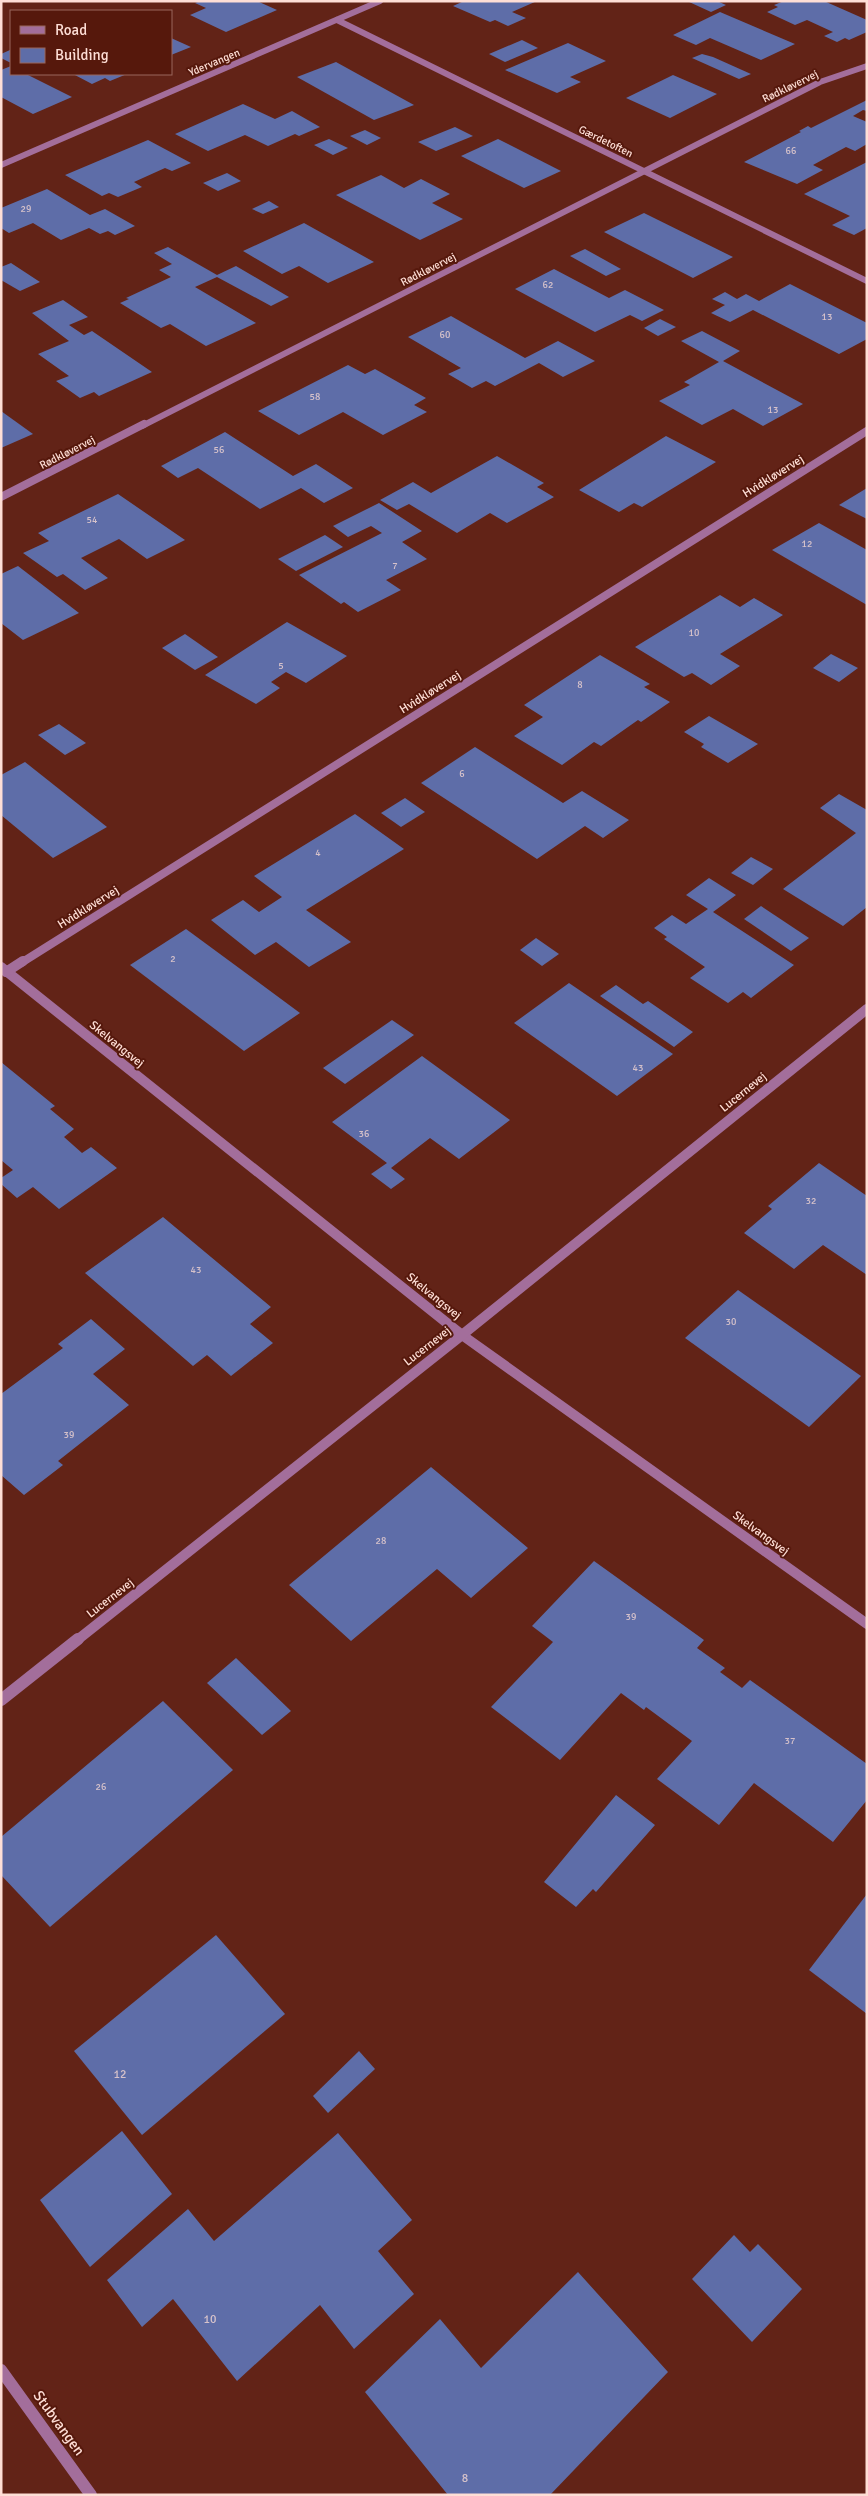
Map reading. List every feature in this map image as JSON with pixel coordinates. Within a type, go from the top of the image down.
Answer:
[{"type":"street","name":"Ydervangen","points":[[1,165],[380,1]]},
{"type":"street","name":"Gærdetoften","points":[[337,20],[867,281]]},
{"type":"street","name":"Rødkløvervej","points":[[1,497],[642,170],[820,82],[867,66]]},
{"type":"street","name":"Hvidkløvervej","points":[[4,970],[867,431]]},
{"type":"street","name":"Skelvangsvej","points":[[4,970],[462,1334],[867,1624]]},
{"type":"street","name":"Lucernevej","points":[[1,1700],[462,1334],[867,1008]]},
{"type":"street","name":"Stubvangen","points":[[1,2370],[91,2495]]},
{"type":"building","points":[[201,1],[257,1],[277,10],[226,32],[190,15],[206,8],[195,3]]},
{"type":"building","points":[[464,1],[537,1],[512,12],[526,18],[508,26],[495,20],[490,22],[453,6]]},
{"type":"building","points":[[687,1],[717,1],[726,5],[711,12]]},
{"type":"building","points":[[784,1],[824,1],[867,20],[867,32],[849,40],[845,38],[837,42],[824,36],[833,32],[807,20],[795,25],[767,12],[778,7],[774,5]]},
{"type":"building","points":[[720,12],[795,44],[761,60],[710,38],[696,45],[673,35]]},
{"type":"building","points":[[172,38],[191,47],[172,55]]},
{"type":"building","points":[[522,40],[538,48],[505,62],[489,54]]},
{"type":"building","points":[[568,43],[606,61],[570,77],[581,82],[557,93],[505,70]]},
{"type":"building","points":[[10,50],[10,62],[1,58],[1,54]]},
{"type":"building","points":[[702,54],[751,74],[739,79],[692,58]]},
{"type":"building","points":[[336,62],[414,105],[374,120],[297,77]]},
{"type":"building","points":[[10,66],[10,75],[28,75],[72,97],[33,114],[1,97],[1,70]]},
{"type":"building","points":[[75,75],[125,75],[110,81],[105,78],[92,84]]},
{"type":"building","points":[[673,75],[717,94],[670,118],[626,98]]},
{"type":"building","points":[[867,100],[867,111],[863,110],[853,116],[867,122],[867,144],[855,151],[846,147],[813,165],[823,170],[797,184],[744,162],[801,132],[799,131],[808,126],[811,128]]},
{"type":"building","points":[[243,104],[275,119],[292,111],[320,127],[299,136],[295,134],[268,146],[245,135],[208,151],[175,134]]},
{"type":"building","points":[[455,127],[473,136],[436,151],[418,142]]},
{"type":"building","points":[[365,130],[381,138],[367,145],[350,136]]},
{"type":"building","points":[[329,139],[348,148],[333,155],[314,145]]},
{"type":"building","points":[[498,139],[561,171],[524,188],[461,156]]},
{"type":"building","points":[[148,140],[191,163],[172,171],[165,168],[134,182],[142,187],[118,197],[109,193],[102,196],[65,175]]},
{"type":"building","points":[[867,162],[867,228],[854,235],[832,225],[850,216],[804,194]]},
{"type":"building","points":[[227,173],[241,181],[218,191],[203,183]]},
{"type":"building","points":[[381,175],[404,188],[421,179],[450,194],[432,203],[463,219],[420,240],[336,195]]},
{"type":"building","points":[[47,189],[90,215],[105,209],[135,226],[115,235],[108,231],[100,234],[89,228],[61,240],[33,223],[9,233],[1,228],[1,208]]},
{"type":"building","points":[[269,201],[279,207],[263,214],[252,209]]},
{"type":"building","points":[[644,213],[733,257],[693,278],[604,232]]},
{"type":"building","points":[[304,223],[374,262],[328,283],[299,266],[282,274],[243,251]]},
{"type":"building","points":[[168,247],[217,275],[236,266],[289,297],[271,306],[217,277],[195,287],[256,323],[206,346],[170,324],[161,328],[120,303],[129,299],[126,298],[171,277],[159,270],[172,264],[154,253]]},
{"type":"building","points":[[585,249],[621,269],[606,276],[570,256]]},
{"type":"building","points":[[11,263],[40,282],[20,291],[1,280],[1,267]]},
{"type":"building","points":[[554,269],[609,298],[625,290],[664,310],[642,321],[630,315],[595,332],[515,289]]},
{"type":"building","points":[[790,284],[867,323],[867,339],[839,354],[753,310],[730,322],[711,313],[725,305],[712,299],[725,292],[737,299],[746,294],[759,301]]},
{"type":"building","points":[[63,300],[88,317],[69,325],[84,335],[92,331],[152,372],[99,396],[94,392],[80,398],[56,381],[69,376],[38,354],[69,341],[32,313]]},
{"type":"building","points":[[451,316],[525,358],[558,341],[595,361],[563,377],[539,363],[495,386],[486,381],[472,388],[448,374],[461,368],[408,337]]},
{"type":"building","points":[[660,319],[676,327],[658,336],[644,328]]},
{"type":"building","points":[[702,331],[740,351],[723,361],[803,404],[763,426],[733,409],[702,425],[659,401],[690,385],[684,382],[719,362],[681,341]]},
{"type":"building","points":[[348,365],[365,374],[375,369],[426,398],[414,405],[427,412],[383,435],[343,412],[299,435],[258,411]]},
{"type":"building","points":[[1,411],[33,434],[1,448]]},
{"type":"building","points":[[225,432],[293,476],[316,464],[353,488],[324,503],[301,488],[260,509],[198,468],[178,478],[161,466]]},
{"type":"building","points":[[666,436],[716,462],[642,507],[634,503],[619,512],[579,490]]},
{"type":"building","points":[[497,456],[544,483],[537,487],[554,497],[507,523],[490,513],[457,533],[409,504],[397,510],[380,500],[413,482],[431,493]]},
{"type":"building","points":[[867,488],[867,519],[839,505]]},
{"type":"building","points":[[118,494],[185,540],[147,559],[119,539],[81,558],[108,578],[85,590],[63,574],[57,577],[23,553],[49,541],[38,533]]},
{"type":"building","points":[[379,503],[422,531],[402,542],[427,559],[386,580],[401,590],[358,612],[344,602],[341,604],[299,575],[382,533],[371,526],[348,537],[333,526]]},
{"type":"building","points":[[819,523],[867,550],[867,605],[772,550]]},
{"type":"building","points":[[325,535],[343,547],[296,571],[278,559]]},
{"type":"building","points":[[18,566],[79,613],[23,640],[1,623],[1,574]]},
{"type":"building","points":[[720,595],[740,607],[754,598],[783,615],[720,654],[740,666],[711,685],[692,673],[684,677],[635,647]]},
{"type":"building","points":[[287,622],[347,656],[306,683],[286,672],[271,682],[280,688],[256,704],[205,675]]},
{"type":"building","points":[[185,634],[218,657],[195,670],[162,648]]},
{"type":"building","points":[[831,654],[858,668],[839,682],[813,668]]},
{"type":"building","points":[[600,655],[650,684],[644,687],[670,702],[641,722],[638,720],[601,746],[594,742],[562,765],[514,736],[543,717],[524,705]]},
{"type":"building","points":[[709,716],[758,744],[728,763],[701,747],[704,744],[684,732]]},
{"type":"building","points":[[59,724],[86,743],[65,755],[38,735]]},
{"type":"building","points":[[475,747],[563,803],[582,791],[629,820],[603,838],[585,826],[537,859],[421,783]]},
{"type":"building","points":[[25,762],[107,827],[53,858],[1,815],[1,775]]},
{"type":"building","points":[[839,794],[867,810],[867,907],[843,926],[783,889],[856,833],[820,808]]},
{"type":"building","points":[[405,798],[425,812],[401,827],[381,813]]},
{"type":"building","points":[[355,814],[404,849],[306,910],[351,942],[309,967],[276,942],[255,955],[211,920],[243,900],[259,912],[282,897],[254,876]]},
{"type":"building","points":[[751,857],[773,869],[753,885],[731,873]]},
{"type":"building","points":[[709,878],[736,895],[713,912],[794,965],[751,998],[743,992],[728,1003],[690,978],[705,967],[664,939],[667,937],[654,928],[672,915],[686,924],[708,909],[686,895]]},
{"type":"building","points":[[761,906],[809,938],[791,951],[744,919]]},
{"type":"building","points":[[186,929],[300,1013],[244,1051],[130,965]]},
{"type":"building","points":[[536,938],[559,954],[542,966],[520,950]]},
{"type":"building","points":[[569,983],[673,1054],[617,1096],[514,1023]]},
{"type":"building","points":[[616,985],[643,1004],[648,1001],[693,1032],[674,1047],[600,996]]},
{"type":"building","points":[[392,1020],[414,1035],[345,1084],[323,1068]]},
{"type":"building","points":[[422,1056],[510,1120],[459,1159],[430,1138],[391,1168],[405,1179],[391,1189],[371,1174],[387,1163],[332,1122]]},
{"type":"building","points":[[1,1062],[55,1106],[50,1109],[74,1129],[64,1137],[82,1153],[91,1147],[117,1168],[59,1209],[33,1187],[17,1198],[1,1184],[1,1178],[13,1170],[1,1160]]},
{"type":"building","points":[[819,1163],[867,1196],[867,1275],[823,1245],[794,1269],[744,1233],[772,1209],[768,1206]]},
{"type":"building","points":[[163,1217],[271,1307],[250,1324],[273,1343],[231,1376],[207,1355],[193,1366],[85,1273]]},
{"type":"building","points":[[738,1290],[861,1376],[809,1427],[685,1338]]},
{"type":"building","points":[[91,1319],[125,1349],[93,1374],[129,1405],[58,1461],[63,1465],[24,1495],[1,1475],[1,1394],[63,1348],[58,1344]]},
{"type":"building","points":[[431,1467],[528,1548],[471,1598],[437,1569],[351,1641],[289,1585]]},
{"type":"building","points":[[594,1561],[704,1640],[697,1648],[725,1668],[720,1672],[742,1688],[750,1680],[867,1764],[867,1800],[833,1842],[754,1783],[719,1825],[657,1779],[692,1741],[646,1707],[644,1710],[621,1693],[560,1760],[491,1707],[553,1642],[532,1626]]},
{"type":"building","points":[[236,1658],[291,1711],[262,1735],[207,1683]]},
{"type":"building","points":[[163,1701],[233,1770],[50,1927],[1,1875],[1,1837]]},
{"type":"building","points":[[616,1795],[655,1825],[596,1892],[593,1889],[576,1907],[544,1882]]},
{"type":"building","points":[[867,1894],[867,2014],[809,1970]]},
{"type":"building","points":[[216,1935],[285,2014],[142,2135],[74,2051]]},
{"type":"building","points":[[359,2051],[375,2069],[328,2113],[313,2096]]},
{"type":"building","points":[[122,2131],[172,2194],[90,2267],[40,2200]]},
{"type":"building","points":[[338,2133],[412,2220],[378,2251],[414,2294],[354,2349],[320,2305],[237,2381],[173,2299],[142,2327],[107,2280],[188,2209],[214,2241]]},
{"type":"building","points":[[734,2235],[750,2252],[758,2244],[802,2289],[752,2342],[692,2279]]},
{"type":"building","points":[[578,2272],[668,2372],[550,2495],[448,2495],[365,2392],[440,2319],[481,2368]]}]
